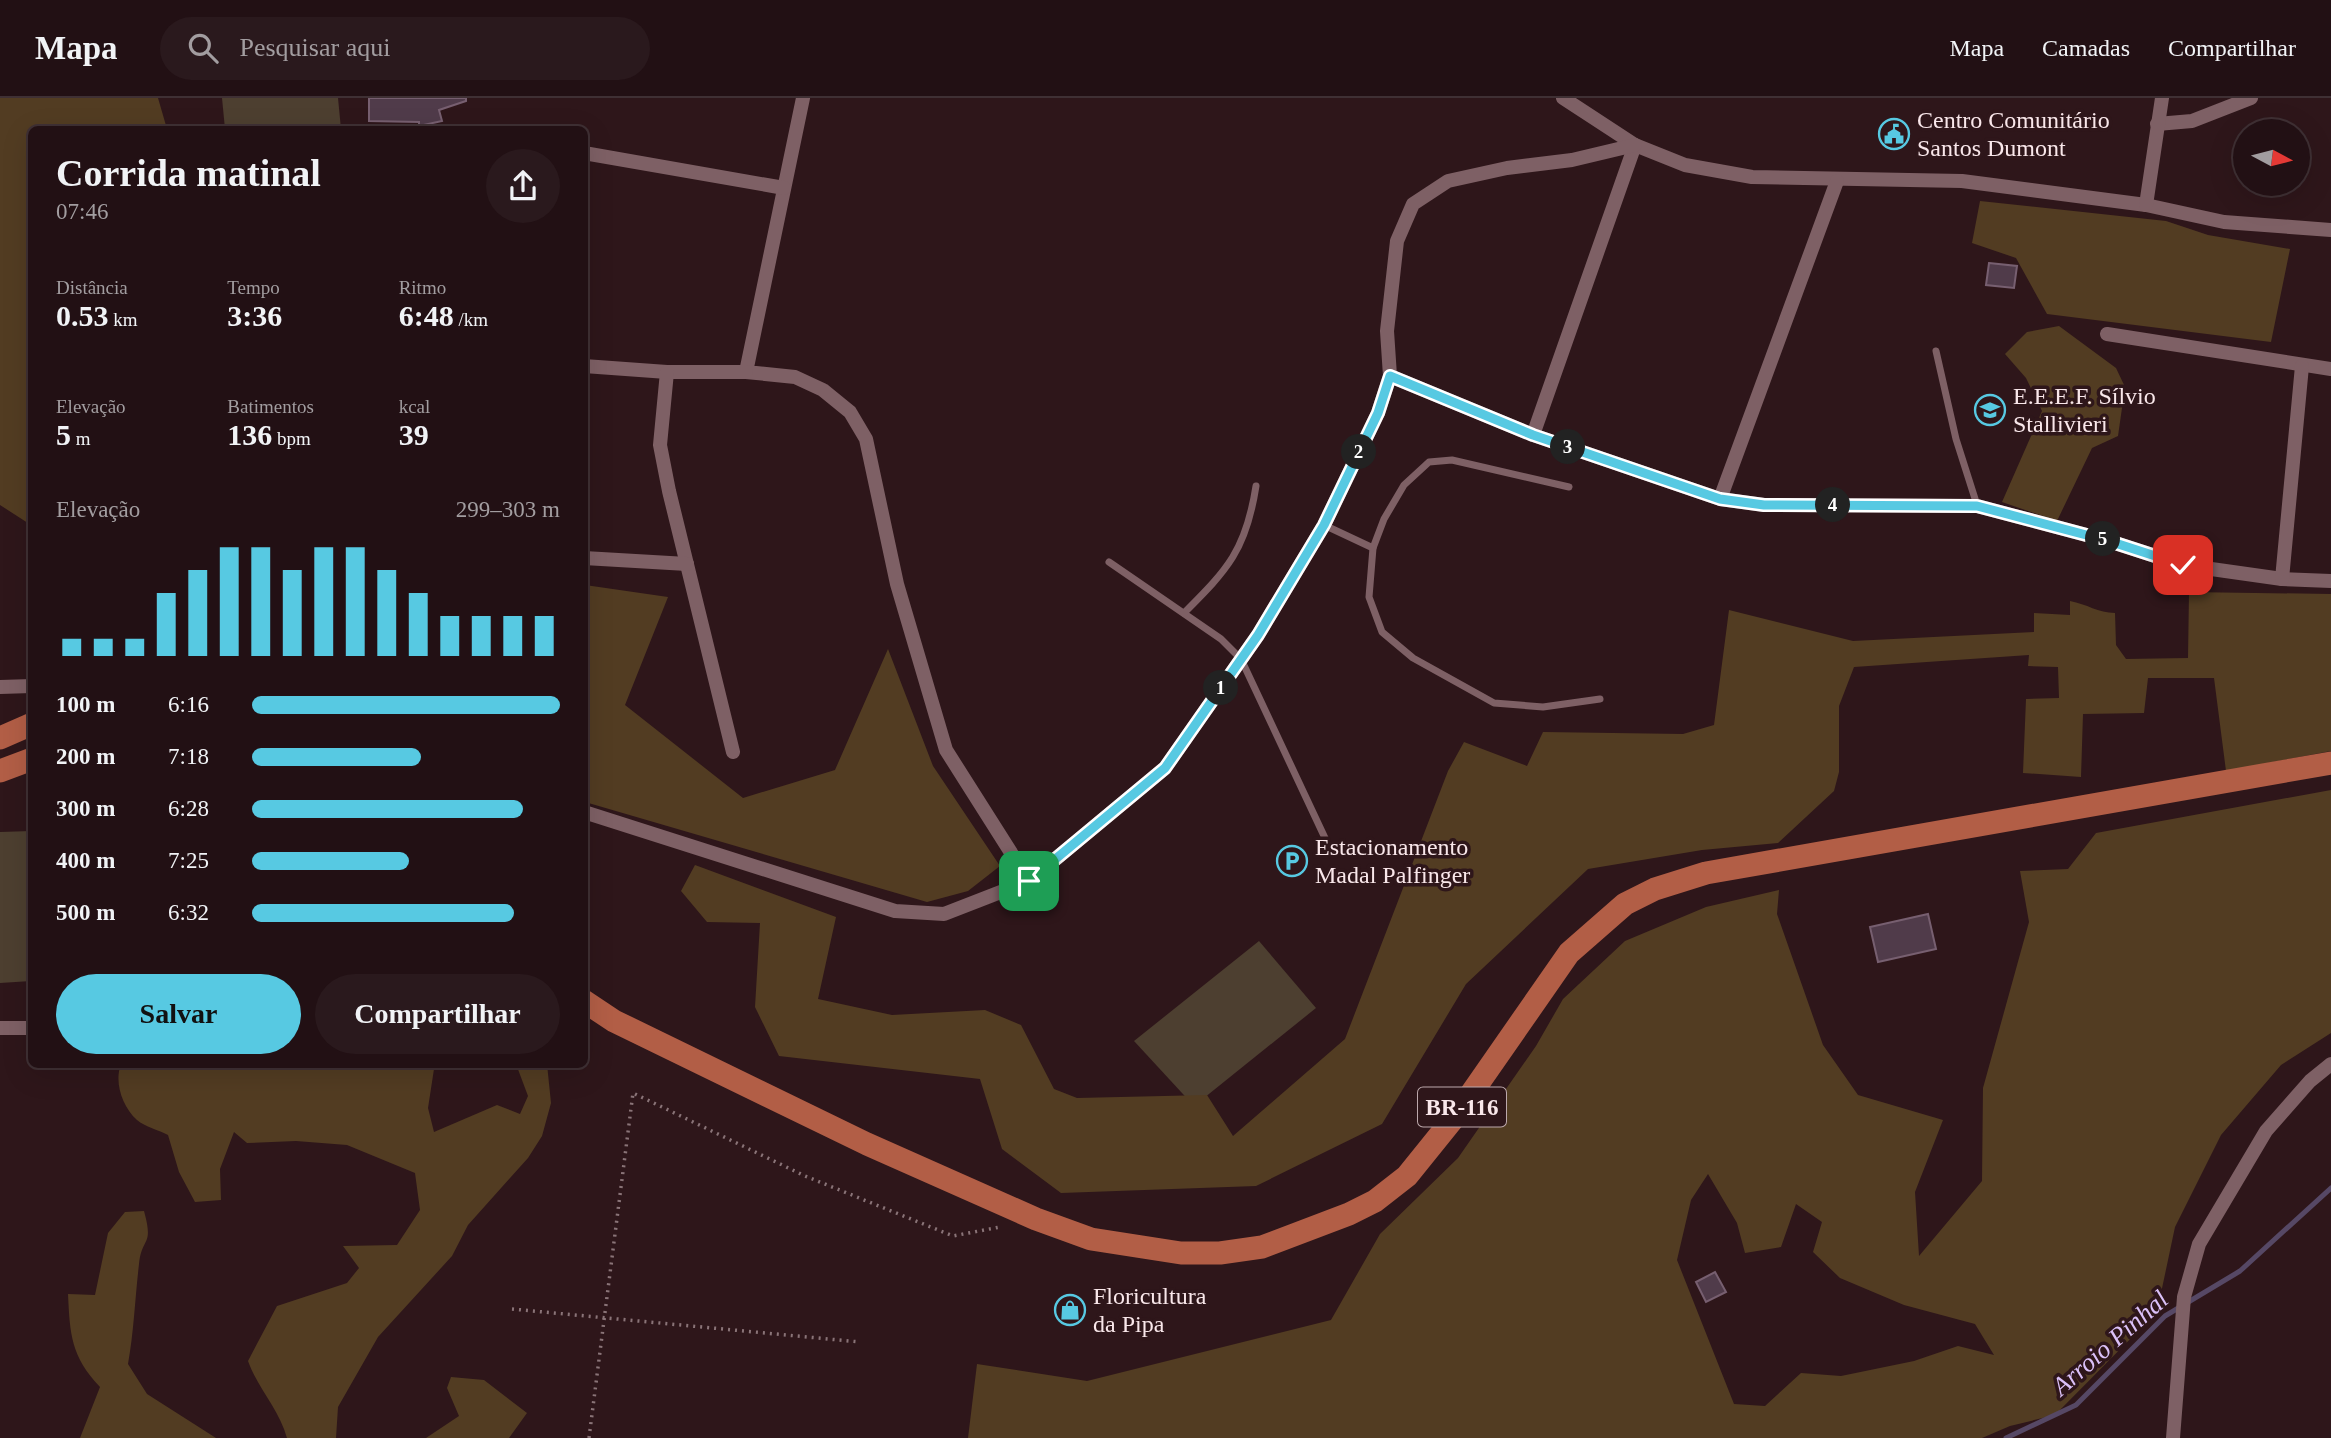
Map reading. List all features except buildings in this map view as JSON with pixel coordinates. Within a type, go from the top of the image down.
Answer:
[{"type":"main road","points":[[0,738],[28,726]]},
{"type":"main road","points":[[0,771],[28,760]]},
{"type":"main road","name":"BR-116","points":[[588,1004],[614,1021],[867,1144],[1037,1219],[1091,1239],[1134,1247],[1220,1253],[1262,1247],[1376,1201],[1407,1176],[1457,1114],[1569,953],[1625,904],[1655,889],[1706,873],[2331,763]]},
{"type":"street","points":[[746,372],[803,98]]},
{"type":"street","points":[[1563,98],[1635,145],[1685,165],[1752,177],[1837,181],[1962,181],[2146,205],[2224,222],[2331,230]]},
{"type":"street","points":[[2146,205],[2162,98]]},
{"type":"street","points":[[2157,124],[2192,121],[2251,98]]},
{"type":"street","points":[[588,813],[895,911],[944,914],[1029,881],[1165,768],[1241,659],[1324,525],[1378,413],[1390,376],[1387,331],[1397,241],[1413,204],[1448,181],[1635,145]]},
{"type":"street","points":[[1533,435],[1635,145]]},
{"type":"street","points":[[588,154],[784,188]]},
{"type":"street","points":[[1720,499],[1837,181]]},
{"type":"street","points":[[2107,334],[2331,369]]},
{"type":"street","points":[[588,366],[667,372],[746,372],[795,377],[823,390],[850,412],[866,439],[897,584],[946,750],[1029,881]]},
{"type":"street","points":[[2281,579],[2302,366]]},
{"type":"street","points":[[667,372],[660,444],[733,752]]},
{"type":"street","points":[[1390,376],[1533,435],[1720,499],[1764,505],[1977,506],[2109,541],[2183,565],[2281,579],[2331,581]]},
{"type":"street","points":[[588,558],[687,565]]},
{"type":"street","points":[[0,687],[28,686]]},
{"type":"street","points":[[0,1028],[28,1028]]},
{"type":"street","points":[[2173,1438],[2184,1297],[2199,1244],[2266,1131],[2302,1090],[2331,1064]]},
{"type":"lane","points":[[1936,351],[1956,439],[1977,506]]},
{"type":"lane","points":[[1569,487],[1452,460],[1429,462],[1404,485],[1373,548],[1369,597],[1382,632],[1413,658],[1494,703],[1543,707],[1600,699]]},
{"type":"lane","points":[[1184,613],[1221,576],[1238,552],[1251,518],[1256,486]]},
{"type":"lane","points":[[1324,525],[1373,548]]},
{"type":"lane","points":[[1109,562],[1221,639],[1241,659],[1325,838]]},
{"type":"path","points":[[589,1438],[633,1093],[805,1176],[953,1236],[1037,1219]]},
{"type":"path","points":[[512,1309],[860,1342]]},
{"type":"shaded area","points":[[0,98],[158,98],[166,126],[28,126],[28,523],[0,505]]},
{"type":"shaded area","points":[[222,98],[338,98],[341,126],[225,126]]},
{"type":"shaded area","points":[[1980,201],[2166,221],[2208,235],[2290,249],[2271,342],[2047,314],[2016,258],[1972,243]]},
{"type":"shaded area","points":[[2059,326],[2116,368],[2125,387],[2118,436],[2092,448],[2057,521],[2002,502],[2042,411],[2026,378],[2005,354],[2027,332]]},
{"type":"shaded area","points":[[588,585],[668,597],[625,705],[743,798],[835,770],[888,649],[933,766],[1000,866],[968,891],[927,902],[588,803]]},
{"type":"shaded area","points":[[2189,592],[2331,594],[2331,751],[2226,771],[2214,678],[2148,678],[2144,713],[2083,714],[2081,777],[2023,773],[2026,699],[2059,698],[2058,667],[2028,666],[2029,655],[1854,667],[1839,706],[1839,772],[1834,791],[1778,843],[1702,850],[1588,869],[1466,984],[1382,1124],[1256,1186],[1061,1193],[1002,1149],[980,1079],[779,1056],[755,1007],[760,923],[707,922],[681,891],[695,865],[836,917],[818,999],[892,1015],[985,1010],[1021,1025],[1054,1089],[1077,1098],[1207,1095],[1233,1136],[1345,1039],[1448,771],[1464,742],[1527,766],[1543,732],[1683,734],[1714,725],[1729,610],[1853,641],[2034,632],[2034,613],[2070,615],[2070,601],[2103,612],[2115,613],[2116,645],[2126,659],[2188,658]]},
{"type":"shaded area","points":[[2331,790],[2331,1033],[2281,1065],[2221,1135],[2175,1227],[2157,1312],[2055,1415],[2010,1426],[1982,1438],[968,1438],[977,1364],[1087,1381],[1331,1320],[1380,1234],[1458,1158],[1536,1046],[1563,999],[1625,941],[1706,907],[1779,890],[1777,914],[1823,1045],[1858,1095],[1943,1120],[1915,1192],[1919,1256],[1982,1181],[1983,1088],[2029,922],[2020,871],[2068,869],[2096,833]],"holes":[[[1708,1174],[1737,1223],[1745,1253],[1781,1247],[1796,1204],[1822,1222],[1813,1252],[1840,1278],[1904,1305],[1975,1324],[1994,1355],[1958,1346],[1914,1361],[1841,1376],[1801,1373],[1765,1406],[1734,1404],[1677,1260],[1691,1200]]]},
{"type":"shaded area","points":[[28,831],[28,981],[0,983],[0,832]]},
{"type":"shaded area","points":[[1259,941],[1316,1008],[1194,1106],[1134,1041]]},
{"type":"shaded area","points":[[120,1068],[432,1068],[434,1069],[428,1108],[434,1132],[497,1105],[520,1114],[528,1096],[518,1068],[547,1068],[551,1103],[542,1136],[528,1158],[468,1225],[452,1256],[378,1337],[338,1407],[336,1438],[287,1438],[248,1361],[277,1306],[347,1283],[359,1268],[343,1246],[397,1245],[420,1210],[415,1173],[347,1145],[296,1141],[247,1143],[234,1132],[220,1169],[221,1200],[195,1202],[179,1172],[168,1135],[140,1122],[127,1108],[119,1086]]},
{"type":"shaded area","points":[[144,1211],[148,1236],[140,1255],[128,1364],[147,1394],[216,1438],[80,1438],[100,1387],[83,1365],[74,1344],[68,1294],[95,1295],[108,1233],[125,1212]]},
{"type":"shaded area","points":[[451,1377],[484,1380],[527,1413],[509,1438],[426,1438],[459,1416],[447,1388]]},
{"type":"waterway","name":"Arroio Pinhal","points":[[2006,1438],[2076,1405],[2165,1316],[2240,1271],[2331,1188]]},
{"type":"place","name":"Centro Comunitário Santos Dumont","points":[[1894,134]]},
{"type":"place","name":"E.E.E.F. Sílvio Stallivieri","points":[[1990,410]]},
{"type":"place","name":"Estacionamento Madal Palfinger","points":[[1292,861]]},
{"type":"place","name":"Floricultura da Pipa","points":[[1070,1310]]},
{"type":"route","points":[[1029,881],[1165,768],[1258,635],[1324,525],[1378,413],[1390,376],[1533,435],[1720,499],[1764,505],[1977,506],[2109,541],[2183,565]]}]
